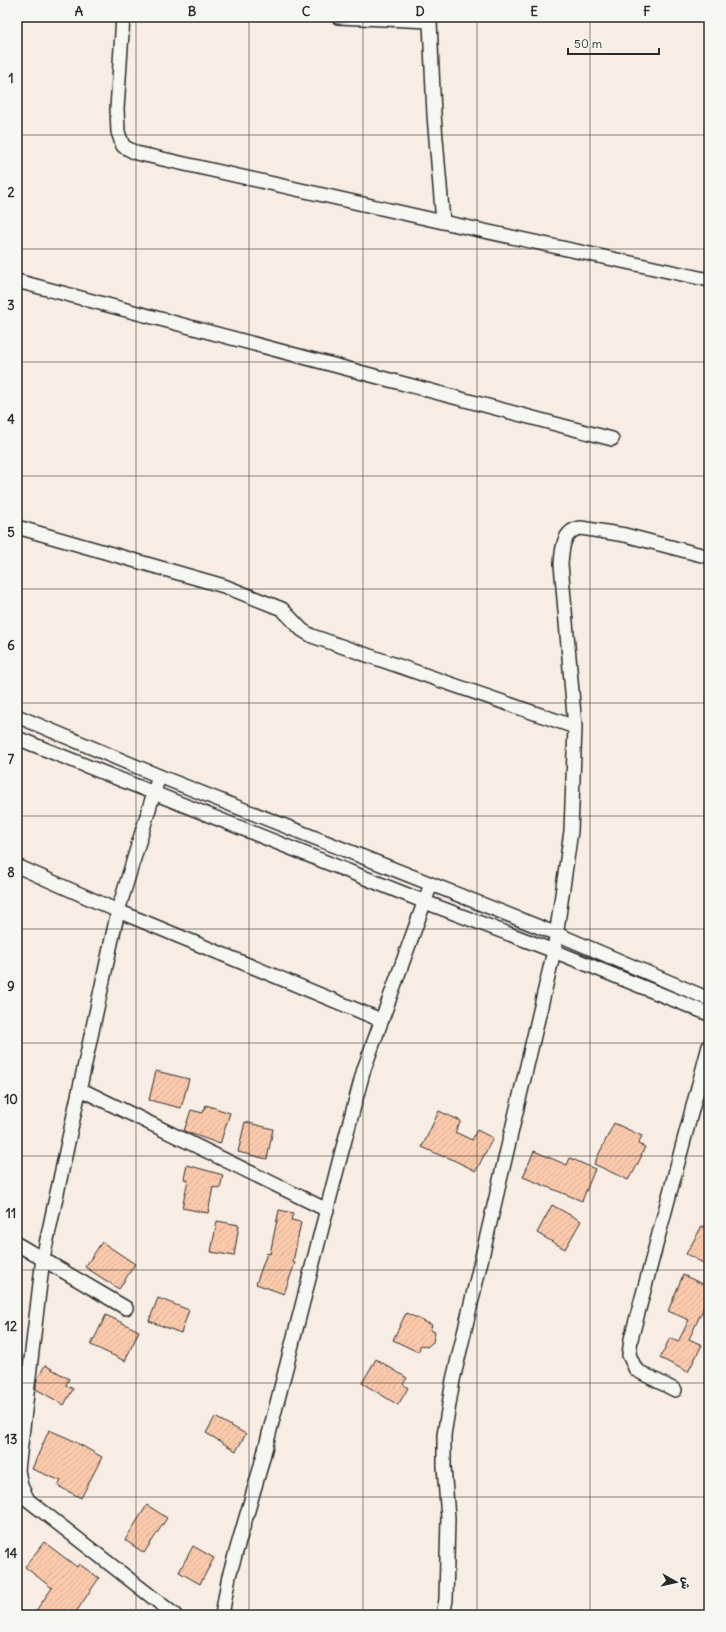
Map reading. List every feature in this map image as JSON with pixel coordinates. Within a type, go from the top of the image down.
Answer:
[{"type":"street","points":[[123,17],[117,109],[118,132],[123,146],[141,154],[709,280]]},
{"type":"street","points":[[339,17],[430,19],[435,123],[443,222]]},
{"type":"street","points":[[17,281],[612,439]]},
{"type":"street","points":[[17,527],[224,586],[282,609],[302,630],[312,636],[575,727]]},
{"type":"street","points":[[443,1615],[446,1600],[448,1518],[444,1467],[444,1435],[450,1396],[554,951],[571,831],[575,727],[561,564],[563,544],[568,533],[574,528],[594,529],[625,535],[709,557]]},
{"type":"street","points":[[17,716],[159,776],[557,934],[709,999]]},
{"type":"street","points":[[17,738],[709,1014]]},
{"type":"street","points":[[159,776],[118,911],[43,1258],[18,1470],[21,1486],[28,1500],[175,1615]]},
{"type":"street","points":[[17,866],[118,911],[381,1020]]},
{"type":"street","points":[[222,1615],[229,1576],[260,1469],[364,1069],[431,884]]},
{"type":"street","points":[[675,1390],[636,1370],[630,1355],[631,1339],[709,1046]]},
{"type":"street","points":[[80,1089],[327,1210]]},
{"type":"street","points":[[17,1244],[126,1308]]},
{"type":"building","points":[[156,1071],[189,1079],[181,1108],[149,1100]]},
{"type":"building","points":[[206,1105],[230,1113],[220,1144],[184,1131],[191,1110],[203,1113]]},
{"type":"building","points":[[439,1111],[461,1121],[455,1132],[472,1140],[477,1130],[493,1138],[476,1171],[422,1147]]},
{"type":"building","points":[[245,1122],[273,1129],[267,1159],[238,1152]]},
{"type":"building","points":[[614,1123],[642,1136],[638,1144],[645,1147],[633,1173],[628,1180],[594,1164]]},
{"type":"building","points":[[534,1151],[567,1165],[570,1158],[595,1169],[582,1201],[523,1177]]},
{"type":"building","points":[[187,1165],[223,1175],[220,1189],[213,1187],[208,1213],[182,1208],[188,1180],[184,1179]]},
{"type":"building","points":[[552,1205],[581,1221],[565,1249],[537,1233]]},
{"type":"building","points":[[279,1210],[293,1213],[291,1220],[301,1222],[293,1262],[295,1263],[284,1294],[256,1284],[267,1253],[270,1254]]},
{"type":"building","points":[[217,1221],[239,1225],[234,1256],[211,1252]]},
{"type":"building","points":[[702,1226],[709,1230],[709,1266],[686,1254]]},
{"type":"building","points":[[102,1242],[135,1264],[119,1289],[85,1267]]},
{"type":"building","points":[[683,1275],[709,1287],[709,1307],[705,1305],[689,1339],[702,1345],[688,1372],[660,1358],[670,1338],[678,1342],[689,1320],[668,1311]]},
{"type":"building","points":[[158,1298],[189,1310],[181,1333],[149,1321]]},
{"type":"building","points":[[406,1313],[432,1325],[430,1330],[435,1332],[433,1342],[427,1347],[421,1345],[418,1352],[393,1340]]},
{"type":"building","points":[[106,1315],[139,1331],[125,1361],[91,1345]]},
{"type":"building","points":[[376,1359],[407,1378],[403,1384],[408,1388],[398,1405],[362,1383]]},
{"type":"building","points":[[45,1365],[69,1379],[66,1385],[73,1389],[64,1405],[36,1389],[36,1382]]},
{"type":"building","points":[[215,1417],[246,1434],[236,1451],[206,1433]]},
{"type":"building","points":[[49,1430],[70,1439],[102,1457],[81,1498],[58,1486],[61,1481],[32,1469]]},
{"type":"building","points":[[147,1505],[167,1518],[144,1553],[125,1540]]},
{"type":"building","points":[[44,1542],[77,1567],[79,1564],[99,1578],[74,1615],[33,1615],[52,1588],[25,1567]]},
{"type":"building","points":[[193,1546],[214,1558],[200,1584],[179,1572]]}]
